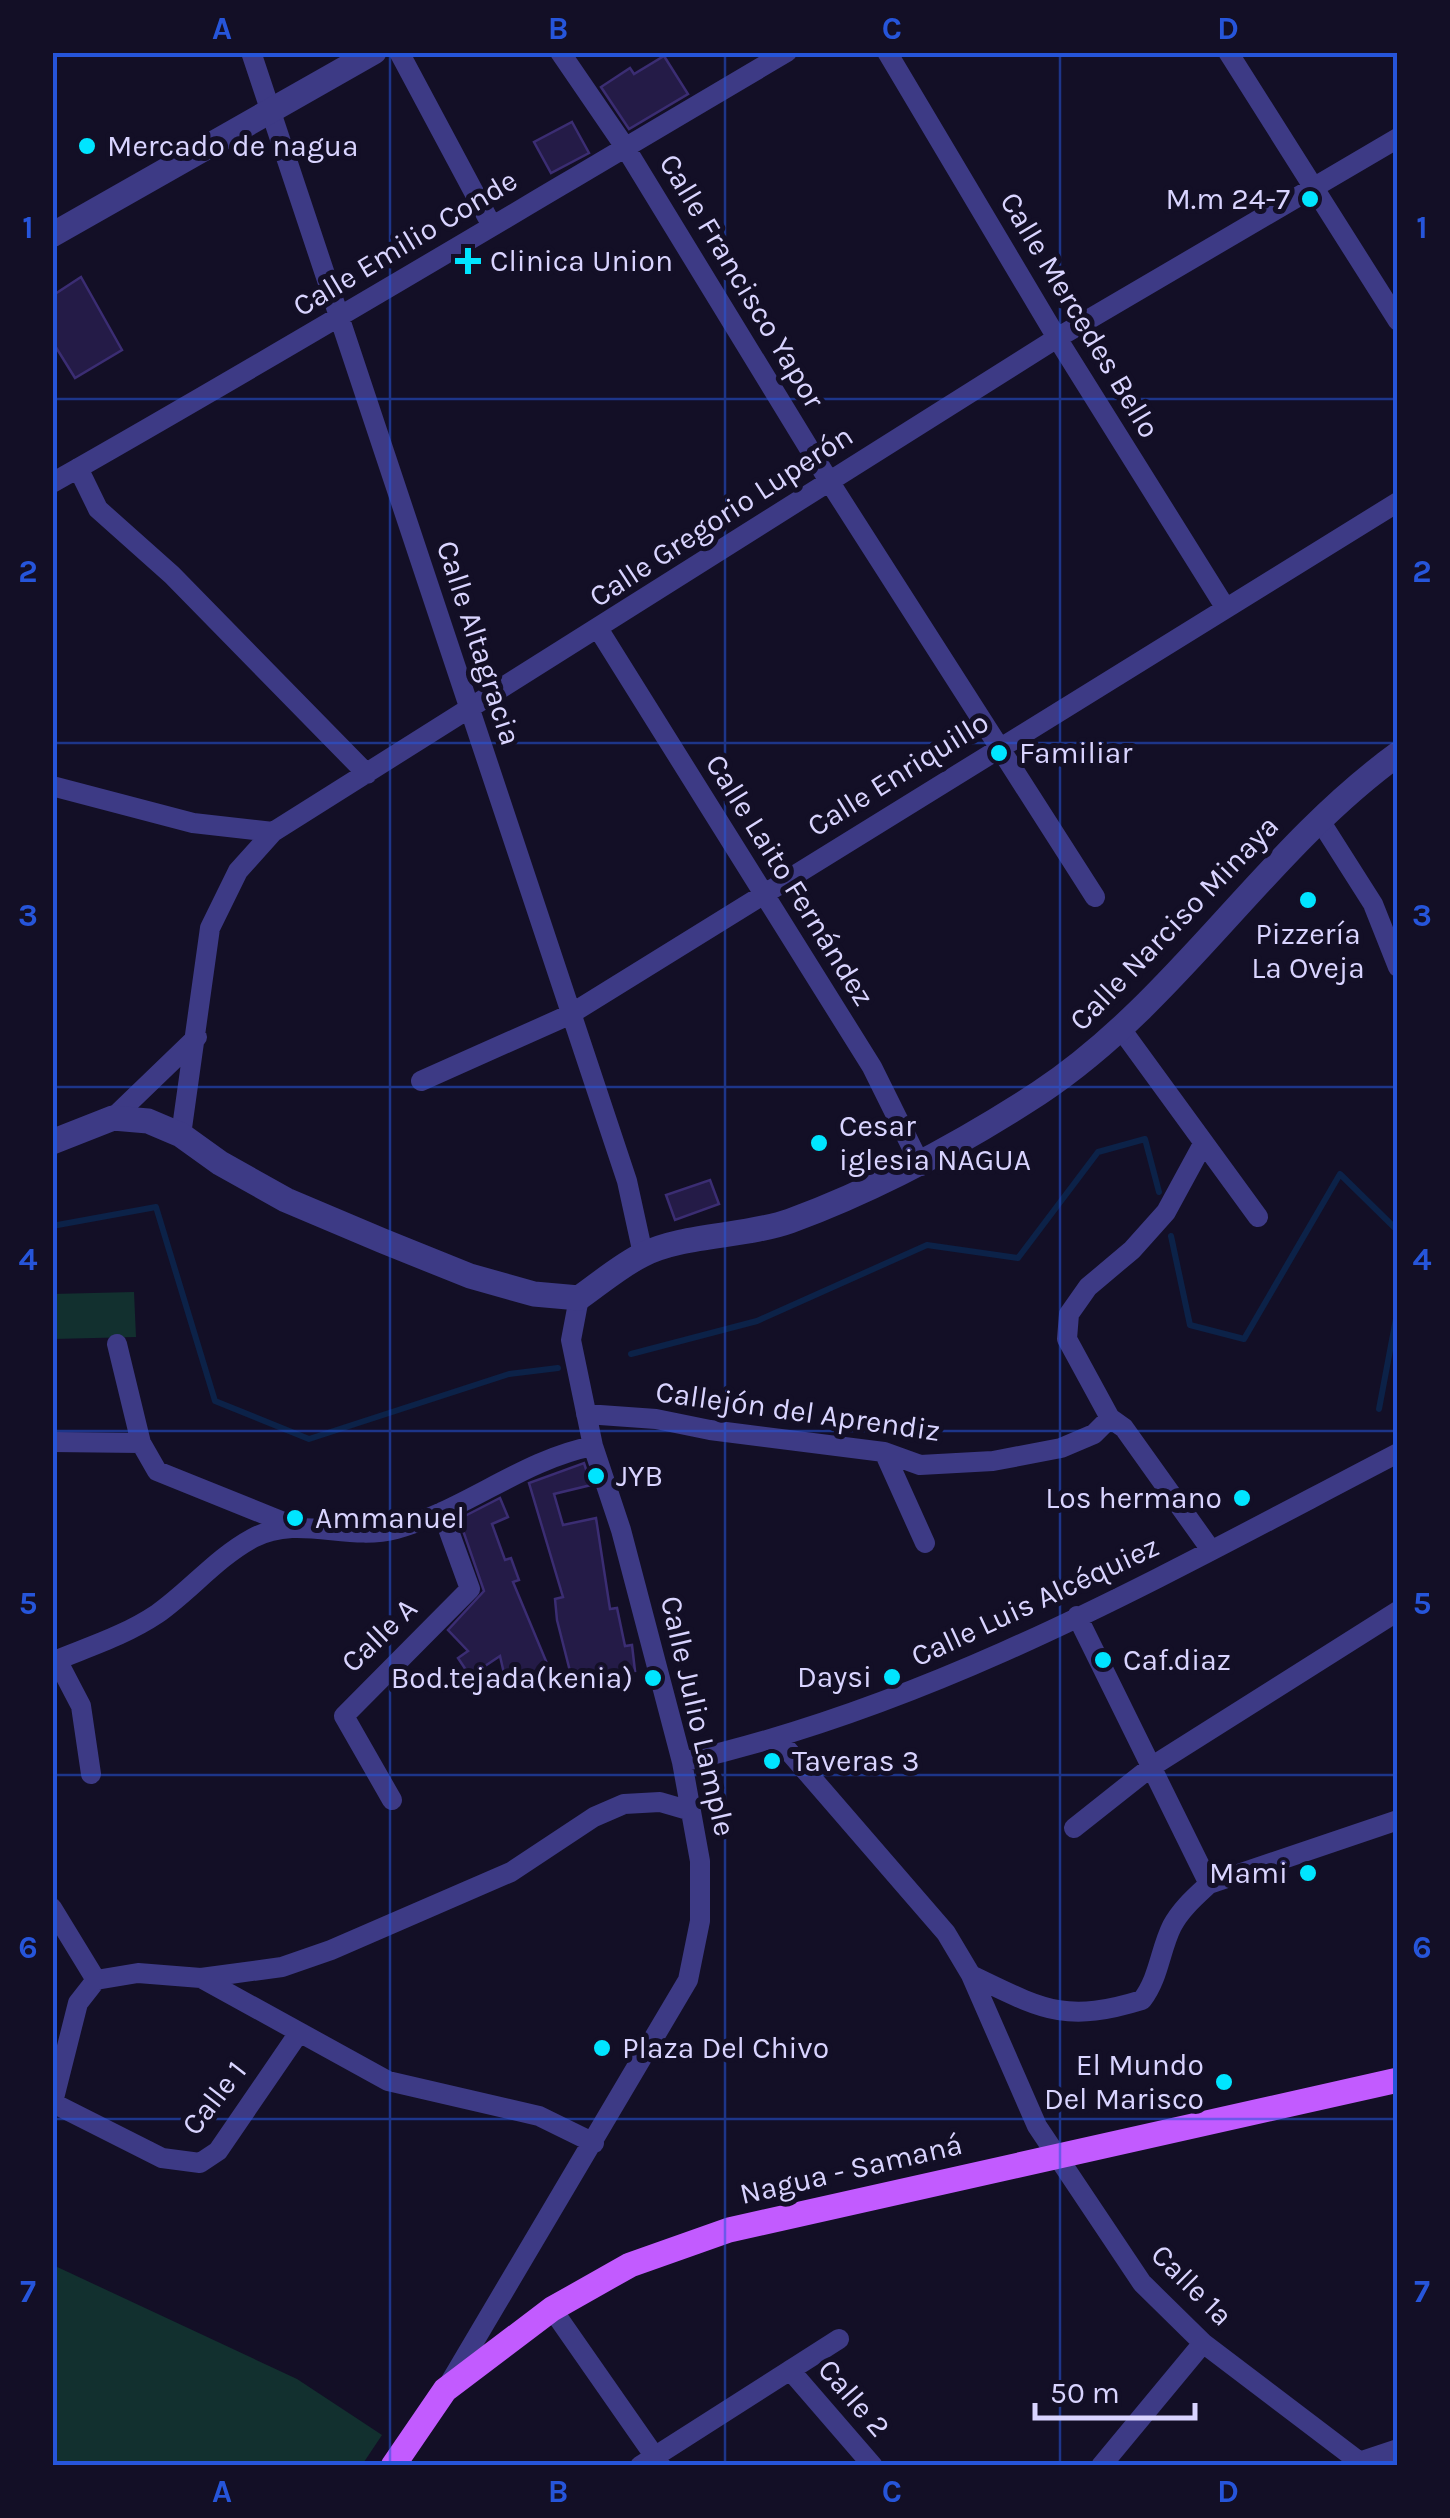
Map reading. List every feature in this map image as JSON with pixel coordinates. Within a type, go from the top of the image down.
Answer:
[{"type":"main road","name":"Nagua - Samaná","points":[[393,2466],[445,2390],[552,2309],[630,2265],[729,2230],[1398,2080]]},
{"type":"street","name":"Calle Altagracia","points":[[251,52],[627,1181],[643,1254]]},
{"type":"street","points":[[52,234],[374,52]]},
{"type":"street","points":[[399,52],[492,226]]},
{"type":"street","name":"Calle Francisco Yapor","points":[[560,52],[625,147],[829,481],[1096,897]]},
{"type":"street","name":"Calle Emilio Conde","points":[[52,483],[198,396],[342,318],[787,52]]},
{"type":"street","name":"Calle Mercedes Bello","points":[[887,52],[1057,338],[1225,606]]},
{"type":"street","points":[[1228,52],[1398,322]]},
{"type":"street","name":"Calle Gregorio Luperón","points":[[181,1135],[210,928],[238,871],[273,832],[470,712],[1057,338],[1398,138]]},
{"type":"street","points":[[78,468],[98,510],[172,575],[368,774]]},
{"type":"street","name":"Calle Enriquillo","points":[[421,1081],[569,1015],[1398,502]]},
{"type":"street","name":"Calle Laito Fernández","points":[[599,630],[872,1067],[922,1166]]},
{"type":"street","name":"Calle Narciso Minaya","points":[[579,1298],[643,1254],[785,1222],[922,1166],[1042,1091],[1121,1029],[1319,819],[1398,754]]},
{"type":"street","points":[[52,786],[194,823],[273,832]]},
{"type":"street","points":[[1319,819],[1374,904],[1398,967]]},
{"type":"street","points":[[1121,1029],[1258,1218]]},
{"type":"street","points":[[52,1142],[112,1118],[197,1037]]},
{"type":"street","points":[[112,1118],[148,1121],[181,1135],[220,1163],[286,1200],[470,1276],[534,1294],[579,1298]]},
{"type":"street","points":[[1203,1144],[1166,1212],[1132,1250],[1088,1287],[1069,1314],[1067,1339],[1110,1418],[1124,1428],[1211,1550]]},
{"type":"street","name":"Calle Julio Lample","points":[[445,2390],[688,1980],[700,1921],[700,1860],[682,1762],[621,1530],[593,1446],[571,1340],[579,1298]]},
{"type":"street","points":[[117,1344],[141,1442],[157,1471],[291,1525],[358,1534],[395,1529],[442,1512],[554,1454],[593,1446]]},
{"type":"street","name":"Callejón del Aprendiz","points":[[586,1414],[656,1419],[710,1430],[884,1452],[920,1466],[993,1460],[1061,1448],[1094,1434],[1110,1418]]},
{"type":"street","points":[[52,1442],[141,1442]]},
{"type":"street","points":[[884,1452],[925,1542]]},
{"type":"street","name":"Calle Luis Alcéquiez","points":[[682,1762],[779,1740],[1022,1646],[1398,1453]]},
{"type":"street","name":"Calle A","points":[[392,1800],[344,1716],[470,1589],[442,1512]]},
{"type":"street","points":[[91,1774],[82,1706],[54,1661],[116,1638],[160,1612],[196,1578],[254,1537],[291,1525]]},
{"type":"street","points":[[1074,1828],[1151,1767],[1398,1611]]},
{"type":"street","points":[[1077,1616],[1209,1884]]},
{"type":"street","name":"Calle 1ª","points":[[779,1740],[946,1933],[971,1975],[1037,2126],[1142,2284],[1203,2343],[1362,2464]]},
{"type":"street","points":[[53,2104],[78,2003],[96,1980],[138,1973],[201,1978],[282,1967],[511,1872],[594,1817],[624,1804],[660,1802],[691,1812]]},
{"type":"street","points":[[971,1975],[1016,1996],[1082,2015],[1142,2000],[1164,1957],[1170,1929],[1187,1904],[1209,1884],[1398,1820]]},
{"type":"street","points":[[52,1908],[96,1980]]},
{"type":"street","points":[[201,1978],[388,2081],[539,2116],[594,2143]]},
{"type":"street","name":"Calle 1","points":[[53,2104],[162,2158],[200,2163],[218,2151],[298,2034]]},
{"type":"street","points":[[552,2309],[652,2462],[839,2339]]},
{"type":"street","points":[[1101,2466],[1203,2343]]},
{"type":"street","name":"Calle 2","points":[[790,2370],[874,2466]]},
{"type":"street","points":[[1362,2464],[1398,2449]]},
{"type":"green space","points":[[134,1292],[136,1337],[53,1339],[52,1294]]},
{"type":"green space","points":[[53,2265],[297,2379],[382,2435],[362,2465],[53,2465]]},
{"type":"building","points":[[664,56],[688,94],[629,129],[601,87],[630,68],[634,74]]},
{"type":"building","points":[[572,122],[589,153],[551,173],[534,142]]},
{"type":"building","points":[[81,277],[122,350],[75,378],[52,341],[52,296]]},
{"type":"building","points":[[710,1180],[719,1204],[675,1220],[666,1195]]},
{"type":"building","points":[[584,1463],[591,1485],[554,1494],[563,1525],[596,1518],[610,1609],[617,1608],[625,1646],[632,1645],[635,1671],[572,1679],[557,1620],[555,1599],[563,1597],[529,1483]]},
{"type":"building","points":[[500,1498],[508,1517],[492,1524],[505,1560],[511,1558],[519,1580],[513,1582],[551,1673],[506,1682],[500,1656],[470,1676],[458,1658],[468,1651],[448,1630],[484,1591],[459,1519]]},
{"type":"waterway","points":[[631,1354],[757,1321],[927,1245],[1018,1258],[1098,1152],[1145,1139],[1159,1192]]},
{"type":"waterway","points":[[1171,1236],[1190,1325],[1244,1339],[1340,1174],[1398,1231]]},
{"type":"waterway","points":[[52,1226],[156,1207],[215,1401],[309,1439],[509,1374],[558,1368]]},
{"type":"waterway","points":[[1379,1409],[1398,1308]]},
{"type":"place","name":"Mercado de nagua","points":[[87,146]]},
{"type":"place","name":"M.m 24-7","points":[[1310,199]]},
{"type":"place","name":"Clinica Union","points":[[468,261]]},
{"type":"place","name":"Familiar","points":[[999,753]]},
{"type":"place","name":"Pizzería La Oveja","points":[[1308,900]]},
{"type":"place","name":"Cesar iglesia NAGUA","points":[[819,1143]]},
{"type":"place","name":"JYB","points":[[596,1476]]},
{"type":"place","name":"Los hermano","points":[[1242,1498]]},
{"type":"place","name":"Ammanuel","points":[[295,1518]]},
{"type":"place","name":"Caf.diaz","points":[[1103,1660]]},
{"type":"place","name":"Daysi","points":[[892,1677]]},
{"type":"place","name":"Bod.tejada(kenia)","points":[[653,1678]]},
{"type":"place","name":"Taveras 3","points":[[772,1761]]},
{"type":"place","name":"Mami","points":[[1308,1873]]},
{"type":"place","name":"Plaza Del Chivo","points":[[602,2048]]},
{"type":"place","name":"El Mundo Del Marisco","points":[[1224,2082]]}]
